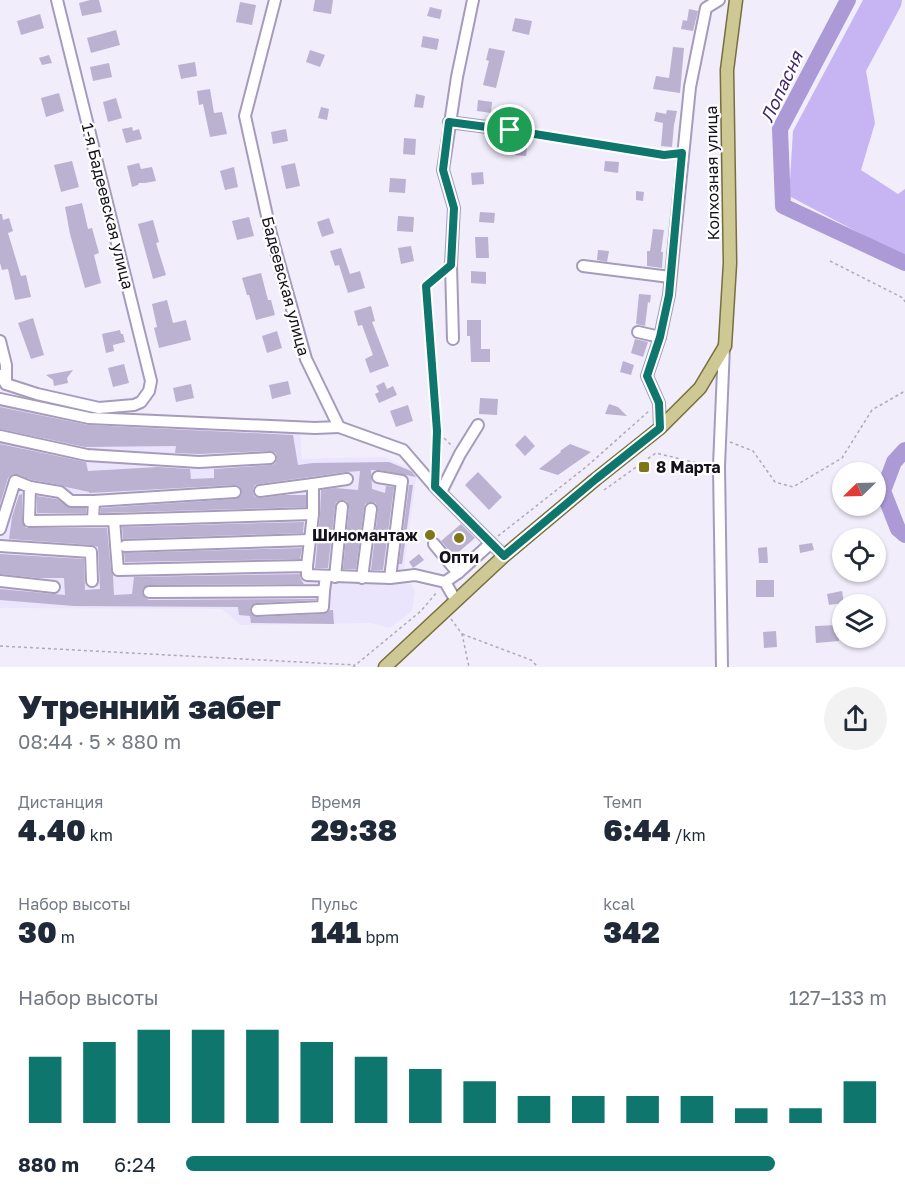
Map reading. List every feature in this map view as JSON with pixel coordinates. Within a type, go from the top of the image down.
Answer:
[{"type":"main road","name":"Колхозная улица","points":[[385,667],[504,556],[660,428],[700,388],[724,346],[730,263],[727,70],[736,0]]},
{"type":"street","name":"1-я Бадеевская улица","points":[[3,379],[37,394],[99,408],[134,405],[141,402],[149,391],[151,381],[57,0]]},
{"type":"street","name":"Бадеевская улица","points":[[275,0],[245,116],[271,234],[306,359],[339,427]]},
{"type":"street","points":[[453,339],[451,265],[454,208],[443,170],[449,122],[473,0]]},
{"type":"street","points":[[660,428],[659,403],[647,376],[660,337],[669,295],[690,87],[706,8],[719,0]]},
{"type":"street","points":[[449,122],[510,130]]},
{"type":"street","points":[[583,266],[670,277]]},
{"type":"street","points":[[638,332],[660,337]]},
{"type":"street","points":[[0,341],[6,365],[3,379]]},
{"type":"street","name":"Колхозная улица","points":[[722,667],[719,466],[724,346]]},
{"type":"street","points":[[0,399],[89,418],[315,428],[339,427],[403,450],[504,556]]},
{"type":"street","points":[[438,489],[478,425]]},
{"type":"street","points":[[0,436],[87,455],[199,462],[270,458]]},
{"type":"street","points":[[378,477],[402,481],[390,578]]},
{"type":"street","points":[[260,491],[347,479]]},
{"type":"street","points":[[0,529],[15,481],[30,487],[60,492],[71,501],[235,492]]},
{"type":"street","points":[[313,484],[313,514],[307,575],[390,578],[415,575],[445,582],[459,573],[490,543]]},
{"type":"street","points":[[30,487],[29,521],[313,514]]},
{"type":"street","points":[[93,520],[94,501]]},
{"type":"street","points":[[257,610],[323,607],[324,591],[330,576],[342,507]]},
{"type":"street","points":[[362,578],[371,509]]},
{"type":"street","points":[[114,520],[118,570],[307,566]]},
{"type":"street","points":[[125,546],[310,540]]},
{"type":"street","points":[[434,544],[459,573]]},
{"type":"street","points":[[0,546],[91,552],[92,582]]},
{"type":"street","points":[[0,582],[54,587]]},
{"type":"street","points":[[445,582],[456,601]]},
{"type":"street","points":[[149,592],[324,591]]},
{"type":"path","points":[[510,130],[664,155],[682,153]]},
{"type":"path","points":[[830,261],[903,298],[905,302]]},
{"type":"path","points":[[438,489],[437,431],[426,286],[451,265]]},
{"type":"path","points":[[721,441],[731,442],[753,451],[775,482],[794,487],[842,458],[872,410],[905,391]]},
{"type":"path","points":[[490,543],[586,467],[659,403]]},
{"type":"path","points":[[437,431],[460,454]]},
{"type":"path","points":[[604,490],[656,453],[708,466],[719,466]]},
{"type":"path","points":[[0,646],[354,666],[421,611],[445,582]]},
{"type":"path","points":[[445,611],[462,634],[469,667]]},
{"type":"path","points":[[462,634],[531,660],[538,667]]},
{"type":"shaded area","points":[[863,0],[902,0],[901,6],[866,71],[875,123],[861,170],[898,194],[905,189],[905,257],[789,196],[793,131]]},
{"type":"shaded area","points":[[0,405],[95,424],[300,430],[302,459],[383,457],[417,471],[402,582],[412,584],[415,592],[412,611],[390,628],[370,623],[241,625],[222,609],[0,608]]},
{"type":"building","points":[[99,0],[102,12],[82,16],[79,3]]},
{"type":"building","points":[[315,0],[333,0],[331,14],[313,11]]},
{"type":"building","points":[[240,2],[256,5],[252,25],[236,22]]},
{"type":"building","points":[[430,7],[442,10],[440,19],[427,16]]},
{"type":"building","points":[[689,9],[698,11],[693,31],[681,29],[683,20],[687,21]]},
{"type":"building","points":[[40,14],[44,28],[21,35],[17,21]]},
{"type":"building","points":[[515,18],[532,21],[529,35],[512,31]]},
{"type":"building","points":[[116,30],[120,45],[91,53],[87,38]]},
{"type":"building","points":[[423,36],[439,39],[437,50],[421,47]]},
{"type":"building","points":[[673,47],[684,48],[680,93],[653,89],[656,76],[669,78]]},
{"type":"building","points":[[489,48],[505,51],[496,88],[483,85],[489,61],[486,60]]},
{"type":"building","points":[[310,50],[325,55],[320,67],[306,62]]},
{"type":"building","points":[[49,55],[52,63],[42,65],[39,58]]},
{"type":"building","points":[[195,62],[197,76],[181,79],[178,65]]},
{"type":"building","points":[[109,63],[112,77],[93,81],[90,67]]},
{"type":"building","points":[[210,89],[214,113],[222,112],[227,134],[210,137],[203,104],[199,105],[197,91]]},
{"type":"building","points":[[59,93],[64,111],[46,117],[41,98]]},
{"type":"building","points":[[416,94],[425,96],[423,108],[414,107]]},
{"type":"building","points":[[116,98],[122,118],[108,122],[103,102]]},
{"type":"building","points":[[478,100],[492,102],[491,113],[477,111]]},
{"type":"building","points":[[321,107],[329,109],[327,120],[318,118]]},
{"type":"building","points":[[667,110],[677,111],[672,147],[661,146],[663,123],[654,121],[656,112],[666,114]]},
{"type":"building","points":[[132,127],[133,131],[139,129],[142,139],[126,143],[122,129]]},
{"type":"building","points":[[286,129],[288,141],[273,144],[271,132]]},
{"type":"building","points":[[404,138],[416,139],[415,155],[403,154]]},
{"type":"building","points":[[517,139],[528,140],[526,156],[515,155]]},
{"type":"building","points":[[72,161],[79,187],[61,192],[54,165]]},
{"type":"building","points":[[605,161],[619,162],[618,173],[604,171]]},
{"type":"building","points":[[139,163],[141,169],[152,167],[156,181],[139,183],[132,187],[127,166]]},
{"type":"building","points":[[295,163],[300,186],[286,189],[281,166]]},
{"type":"building","points":[[234,167],[238,187],[225,190],[220,171]]},
{"type":"building","points":[[483,172],[484,184],[472,185],[471,173]]},
{"type":"building","points":[[390,178],[406,179],[405,193],[389,192]]},
{"type":"building","points":[[636,191],[644,192],[643,201],[636,200]]},
{"type":"building","points":[[82,203],[88,229],[92,228],[99,253],[94,255],[101,283],[85,288],[65,207]]},
{"type":"building","points":[[480,212],[495,213],[494,223],[479,222]]},
{"type":"building","points":[[0,214],[3,220],[9,218],[13,231],[8,233],[21,276],[26,275],[31,297],[15,300],[8,269],[2,270]]},
{"type":"building","points":[[398,216],[414,217],[413,232],[397,231]]},
{"type":"building","points":[[249,217],[254,236],[237,240],[232,221]]},
{"type":"building","points":[[329,218],[334,233],[322,237],[317,222]]},
{"type":"building","points":[[153,220],[159,242],[156,243],[166,275],[153,279],[138,224]]},
{"type":"building","points":[[653,229],[664,230],[661,252],[663,252],[662,268],[647,266],[647,251],[650,251]]},
{"type":"building","points":[[475,237],[488,237],[489,258],[476,258]]},
{"type":"building","points":[[411,246],[414,261],[401,264],[398,248]]},
{"type":"building","points":[[341,248],[350,274],[360,271],[365,288],[348,293],[339,265],[335,266],[330,251]]},
{"type":"building","points":[[598,250],[609,251],[607,262],[597,260]]},
{"type":"building","points":[[471,271],[486,272],[486,284],[471,283]]},
{"type":"building","points":[[261,273],[268,300],[271,300],[275,315],[256,320],[242,278]]},
{"type":"building","points":[[639,294],[651,295],[645,326],[636,324]]},
{"type":"building","points":[[167,300],[173,323],[186,320],[191,340],[159,348],[152,304]]},
{"type":"building","points":[[371,306],[375,321],[372,322],[389,366],[370,373],[365,359],[373,355],[362,325],[358,326],[354,311]]},
{"type":"building","points":[[33,318],[44,355],[31,359],[18,323]]},
{"type":"building","points":[[467,320],[481,320],[481,349],[490,349],[490,362],[471,362]]},
{"type":"building","points":[[120,330],[125,342],[113,345],[114,351],[106,353],[102,334]]},
{"type":"building","points":[[277,331],[282,348],[267,353],[262,336]]},
{"type":"building","points":[[635,339],[648,342],[643,357],[631,353]]},
{"type":"building","points":[[623,361],[634,365],[631,375],[620,372]]},
{"type":"building","points":[[124,364],[129,383],[113,387],[108,368]]},
{"type":"building","points":[[73,370],[67,378],[68,383],[54,386],[53,380],[46,375]]},
{"type":"building","points":[[288,381],[291,394],[272,399],[269,385]]},
{"type":"building","points":[[384,382],[387,389],[393,386],[397,395],[379,403],[375,394],[379,392],[376,386]]},
{"type":"building","points":[[191,384],[194,398],[176,402],[173,388]]},
{"type":"building","points":[[480,398],[498,399],[497,415],[479,414]]},
{"type":"building","points":[[609,404],[618,407],[627,416],[605,414]]},
{"type":"building","points":[[408,405],[413,421],[396,427],[390,411]]},
{"type":"building","points":[[0,407],[88,425],[293,435],[298,465],[389,462],[411,471],[416,477],[371,470],[372,489],[385,493],[386,486],[394,487],[383,570],[371,570],[378,510],[376,503],[371,502],[365,504],[364,508],[356,569],[343,569],[349,508],[347,501],[342,500],[336,502],[335,506],[328,568],[315,568],[321,490],[335,488],[358,490],[360,471],[259,484],[253,489],[254,496],[260,498],[306,495],[306,507],[101,513],[101,508],[235,499],[241,496],[242,491],[239,486],[235,485],[89,493],[14,474],[8,478],[0,504],[0,444],[86,462],[88,471],[158,467],[190,469],[191,479],[214,478],[214,469],[271,465],[275,464],[277,458],[276,453],[270,451],[199,454],[175,453],[176,446],[85,447],[0,429]]},
{"type":"building","points":[[525,435],[535,446],[525,456],[515,445]]},
{"type":"building","points":[[570,444],[591,452],[558,475],[539,469],[560,451]]},
{"type":"building","points":[[478,472],[502,497],[489,510],[465,485]]},
{"type":"building","points":[[409,485],[413,485],[402,564],[399,564]]},
{"type":"building","points":[[22,494],[22,521],[26,528],[107,528],[114,595],[132,594],[134,577],[300,574],[304,584],[149,585],[143,588],[142,593],[149,600],[316,599],[256,603],[251,606],[250,611],[253,616],[257,617],[323,614],[333,610],[334,624],[251,623],[250,616],[239,615],[238,607],[74,606],[0,600],[0,589],[65,595],[64,578],[0,574],[0,554],[84,559],[85,590],[100,589],[98,547],[9,539],[12,517],[19,495]]},
{"type":"building","points":[[37,496],[57,499],[70,508],[86,508],[86,513],[37,513]]},
{"type":"building","points":[[304,522],[303,533],[123,539],[122,527]]},
{"type":"building","points":[[461,524],[475,538],[454,556],[441,541]]},
{"type":"building","name":"Шиномантаж","points":[[430,528],[437,536],[428,540],[423,534]]},
{"type":"building","points":[[812,543],[814,550],[800,553],[799,545]]},
{"type":"building","points":[[767,547],[768,563],[759,563],[758,548]]},
{"type":"building","points":[[302,548],[300,559],[125,562],[124,553]]},
{"type":"building","points":[[419,554],[424,560],[413,568],[409,562]]},
{"type":"building","points":[[756,580],[774,580],[774,597],[756,597]]},
{"type":"building","points":[[842,591],[842,594],[832,594],[832,605],[829,605],[827,594]]},
{"type":"building","points":[[832,625],[832,642],[816,643],[815,626]]},
{"type":"building","points":[[776,631],[777,647],[764,648],[763,632]]},
{"type":"waterway","name":"Лопасня","points":[[848,0],[780,129],[783,206],[905,263]]},
{"type":"waterway","name":"Лопасня","points":[[905,450],[894,462],[883,491],[898,529],[905,535]]},
{"type":"place","name":"8 Марта","points":[[644,467]]},
{"type":"place","name":"Шиномантаж","points":[[430,535]]},
{"type":"place","name":"Опти","points":[[459,538]]},
{"type":"route","points":[[449,122],[510,130],[664,155],[682,153],[669,295],[660,337],[647,376],[659,403],[660,428],[504,556],[435,487],[437,431],[426,286],[451,265],[454,208],[443,170],[449,122]]}]
